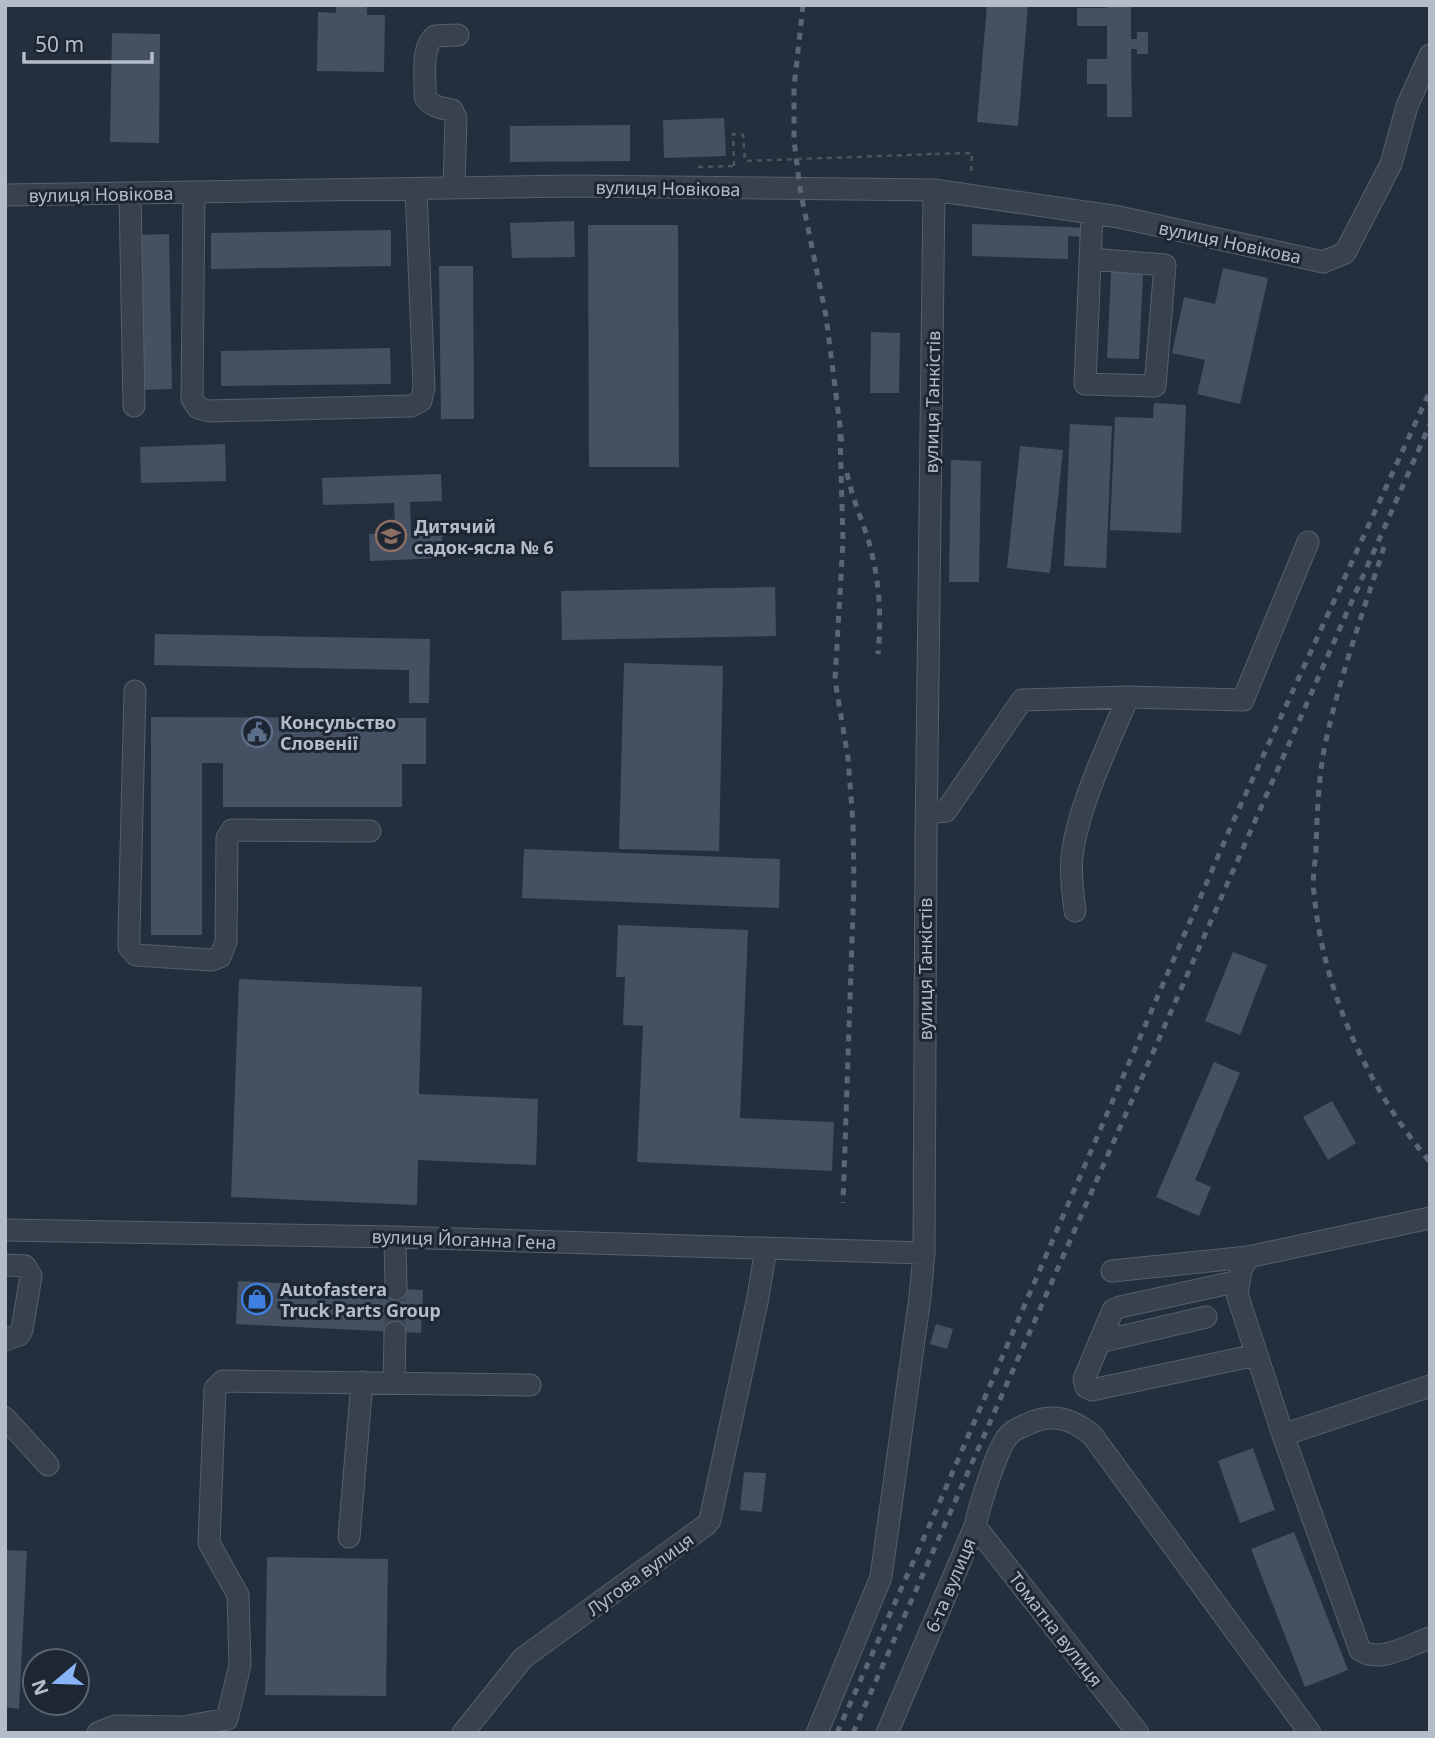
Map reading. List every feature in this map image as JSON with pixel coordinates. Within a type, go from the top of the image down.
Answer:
[{"type":"street","points":[[454,188],[456,118],[452,110],[438,108],[425,97],[427,49],[430,40],[435,36],[458,36]]},
{"type":"street","name":"вулиця Новікова","points":[[5,195],[574,186],[934,190],[1092,213],[1323,262],[1345,253],[1391,164],[1407,106],[1430,55]]},
{"type":"street","points":[[194,192],[192,399],[198,408],[209,411],[411,406],[421,401],[424,388],[416,189]]},
{"type":"street","name":"вулиця Танкістів","points":[[817,1733],[881,1577],[919,1310],[924,1253],[926,813],[934,190]]},
{"type":"street","points":[[130,193],[134,406]]},
{"type":"street","points":[[1090,258],[1165,265],[1155,386],[1085,384],[1090,258],[1092,213]]},
{"type":"street","points":[[926,813],[946,811],[1022,700],[1128,697],[1243,700],[1308,542]]},
{"type":"street","points":[[135,691],[128,933],[129,947],[136,955],[211,960],[220,957],[226,942],[227,838],[232,830],[370,831]]},
{"type":"street","points":[[1075,911],[1072,856],[1079,824],[1128,697]]},
{"type":"street","points":[[1112,1271],[1248,1257],[1430,1218]]},
{"type":"street","name":"вулиця Йоганна Гена","points":[[5,1230],[396,1237],[924,1253]]},
{"type":"street","points":[[396,1237],[396,1289]]},
{"type":"street","name":"Лугова вулиця","points":[[463,1733],[523,1658],[710,1520],[766,1248]]},
{"type":"street","points":[[1248,1257],[1241,1269],[1237,1294],[1283,1435],[1360,1650],[1367,1655],[1378,1656],[1430,1638]]},
{"type":"street","points":[[5,1265],[25,1266],[31,1276],[22,1330],[19,1335],[5,1340]]},
{"type":"street","points":[[1239,1281],[1120,1307],[1109,1316],[1084,1379],[1086,1387],[1092,1390],[1256,1355]]},
{"type":"street","points":[[1099,1342],[1206,1317]]},
{"type":"street","points":[[394,1383],[395,1332]]},
{"type":"street","points":[[98,1733],[115,1726],[183,1727],[227,1719],[240,1665],[238,1595],[209,1543],[215,1389],[223,1381],[530,1385]]},
{"type":"street","points":[[349,1537],[362,1382]]},
{"type":"street","points":[[1283,1435],[1430,1387]]},
{"type":"street","points":[[5,1418],[48,1465]]},
{"type":"street","name":"6-та вулиця","points":[[887,1733],[975,1526],[981,1499],[1007,1435],[1034,1421],[1062,1418],[1078,1423],[1093,1435],[1310,1733]]},
{"type":"street","name":"Томатна вулиця","points":[[975,1526],[1138,1733]]},
{"type":"path","points":[[734,166],[733,134],[743,135],[745,161],[972,153],[970,195]]},
{"type":"building","points":[[336,5],[367,5],[367,15],[385,15],[384,72],[317,71],[318,12],[336,13]]},
{"type":"building","points":[[987,5],[1028,5],[1018,126],[977,122]]},
{"type":"building","points":[[1107,5],[1131,5],[1131,39],[1137,39],[1137,32],[1148,32],[1148,54],[1137,54],[1137,49],[1131,49],[1132,117],[1107,117],[1107,84],[1087,84],[1087,59],[1107,59],[1107,26],[1077,26],[1077,8],[1107,8]]},
{"type":"building","points":[[112,33],[160,34],[159,143],[110,142]]},
{"type":"building","points":[[724,118],[726,156],[664,158],[663,120]]},
{"type":"building","points":[[630,125],[630,161],[510,162],[510,126]]},
{"type":"building","points":[[574,221],[575,257],[512,258],[510,223]]},
{"type":"building","points":[[972,224],[1083,228],[1082,237],[1068,236],[1068,259],[972,256]]},
{"type":"building","points":[[588,225],[678,225],[679,467],[589,467]]},
{"type":"building","points":[[391,230],[391,266],[211,269],[211,233]]},
{"type":"building","points":[[169,234],[172,389],[140,390],[137,235]]},
{"type":"building","points":[[439,266],[473,266],[474,419],[441,419]]},
{"type":"building","points":[[1223,268],[1268,278],[1240,404],[1197,394],[1205,360],[1172,353],[1184,297],[1215,304]]},
{"type":"building","points":[[1111,272],[1143,273],[1139,359],[1107,358]]},
{"type":"building","points":[[871,332],[900,333],[899,393],[870,393]]},
{"type":"building","points":[[390,348],[391,384],[221,386],[221,351]]},
{"type":"building","points":[[1154,403],[1186,405],[1181,533],[1110,530],[1115,417],[1153,418]]},
{"type":"building","points":[[1070,424],[1112,426],[1106,568],[1064,566]]},
{"type":"building","points":[[225,444],[226,481],[141,483],[140,447]]},
{"type":"building","points":[[1020,446],[1063,450],[1050,573],[1007,568]]},
{"type":"building","points":[[951,460],[981,461],[979,582],[949,582]]},
{"type":"building","points":[[441,474],[442,501],[410,502],[411,534],[442,533],[443,558],[370,561],[369,534],[395,533],[394,503],[323,505],[322,478]]},
{"type":"building","points":[[775,587],[776,636],[562,640],[561,591]]},
{"type":"building","points":[[155,634],[430,639],[429,703],[409,703],[409,670],[154,665]]},
{"type":"building","points":[[624,663],[723,666],[719,851],[619,849]]},
{"type":"building","points":[[151,717],[426,718],[426,764],[402,764],[402,807],[223,807],[223,763],[202,763],[202,935],[151,935]]},
{"type":"building","points":[[524,849],[780,859],[779,908],[522,898]]},
{"type":"building","points":[[618,925],[748,930],[740,1118],[834,1122],[832,1171],[637,1162],[643,1026],[623,1025],[625,977],[616,977]]},
{"type":"building","points":[[1233,952],[1267,965],[1240,1035],[1205,1021]]},
{"type":"building","points":[[239,979],[422,987],[419,1094],[538,1099],[536,1165],[418,1160],[417,1205],[231,1197]]},
{"type":"building","points":[[1214,1062],[1240,1073],[1195,1180],[1211,1187],[1199,1216],[1156,1197]]},
{"type":"building","points":[[1332,1101],[1356,1143],[1328,1160],[1303,1117]]},
{"type":"building","points":[[238,1281],[423,1290],[421,1333],[236,1324]]},
{"type":"building","points":[[936,1324],[953,1329],[947,1349],[930,1344]]},
{"type":"building","points":[[1253,1448],[1275,1510],[1240,1523],[1218,1461]]},
{"type":"building","points":[[744,1472],[766,1473],[762,1512],[740,1510]]},
{"type":"building","points":[[1294,1532],[1348,1670],[1305,1687],[1251,1549]]},
{"type":"building","points":[[5,1550],[27,1551],[19,1709],[5,1707]]},
{"type":"building","points":[[267,1557],[388,1559],[386,1696],[265,1695]]},
{"type":"tunnel","points":[[395,1332],[396,1289]]},
{"type":"railway","points":[[803,5],[794,87],[794,140],[800,189],[826,316],[842,442]]},
{"type":"railway","points":[[837,1733],[938,1506],[1232,824],[1430,391]]},
{"type":"railway","points":[[853,1733],[1430,424]]},
{"type":"railway","points":[[840,434],[843,541],[835,680],[848,758],[854,883],[843,1203]]},
{"type":"railway","points":[[847,473],[877,579],[880,624],[878,654]]},
{"type":"railway","points":[[1384,547],[1344,673],[1324,750],[1313,888],[1327,966],[1352,1036],[1387,1102],[1430,1162]]},
{"type":"place","name":"Дитячий садок-ясла № 6","points":[[391,536]]},
{"type":"place","name":"Консульство Словенії","points":[[257,732]]},
{"type":"place","name":"Autofastera Truck Parts Group","points":[[257,1299]]}]
